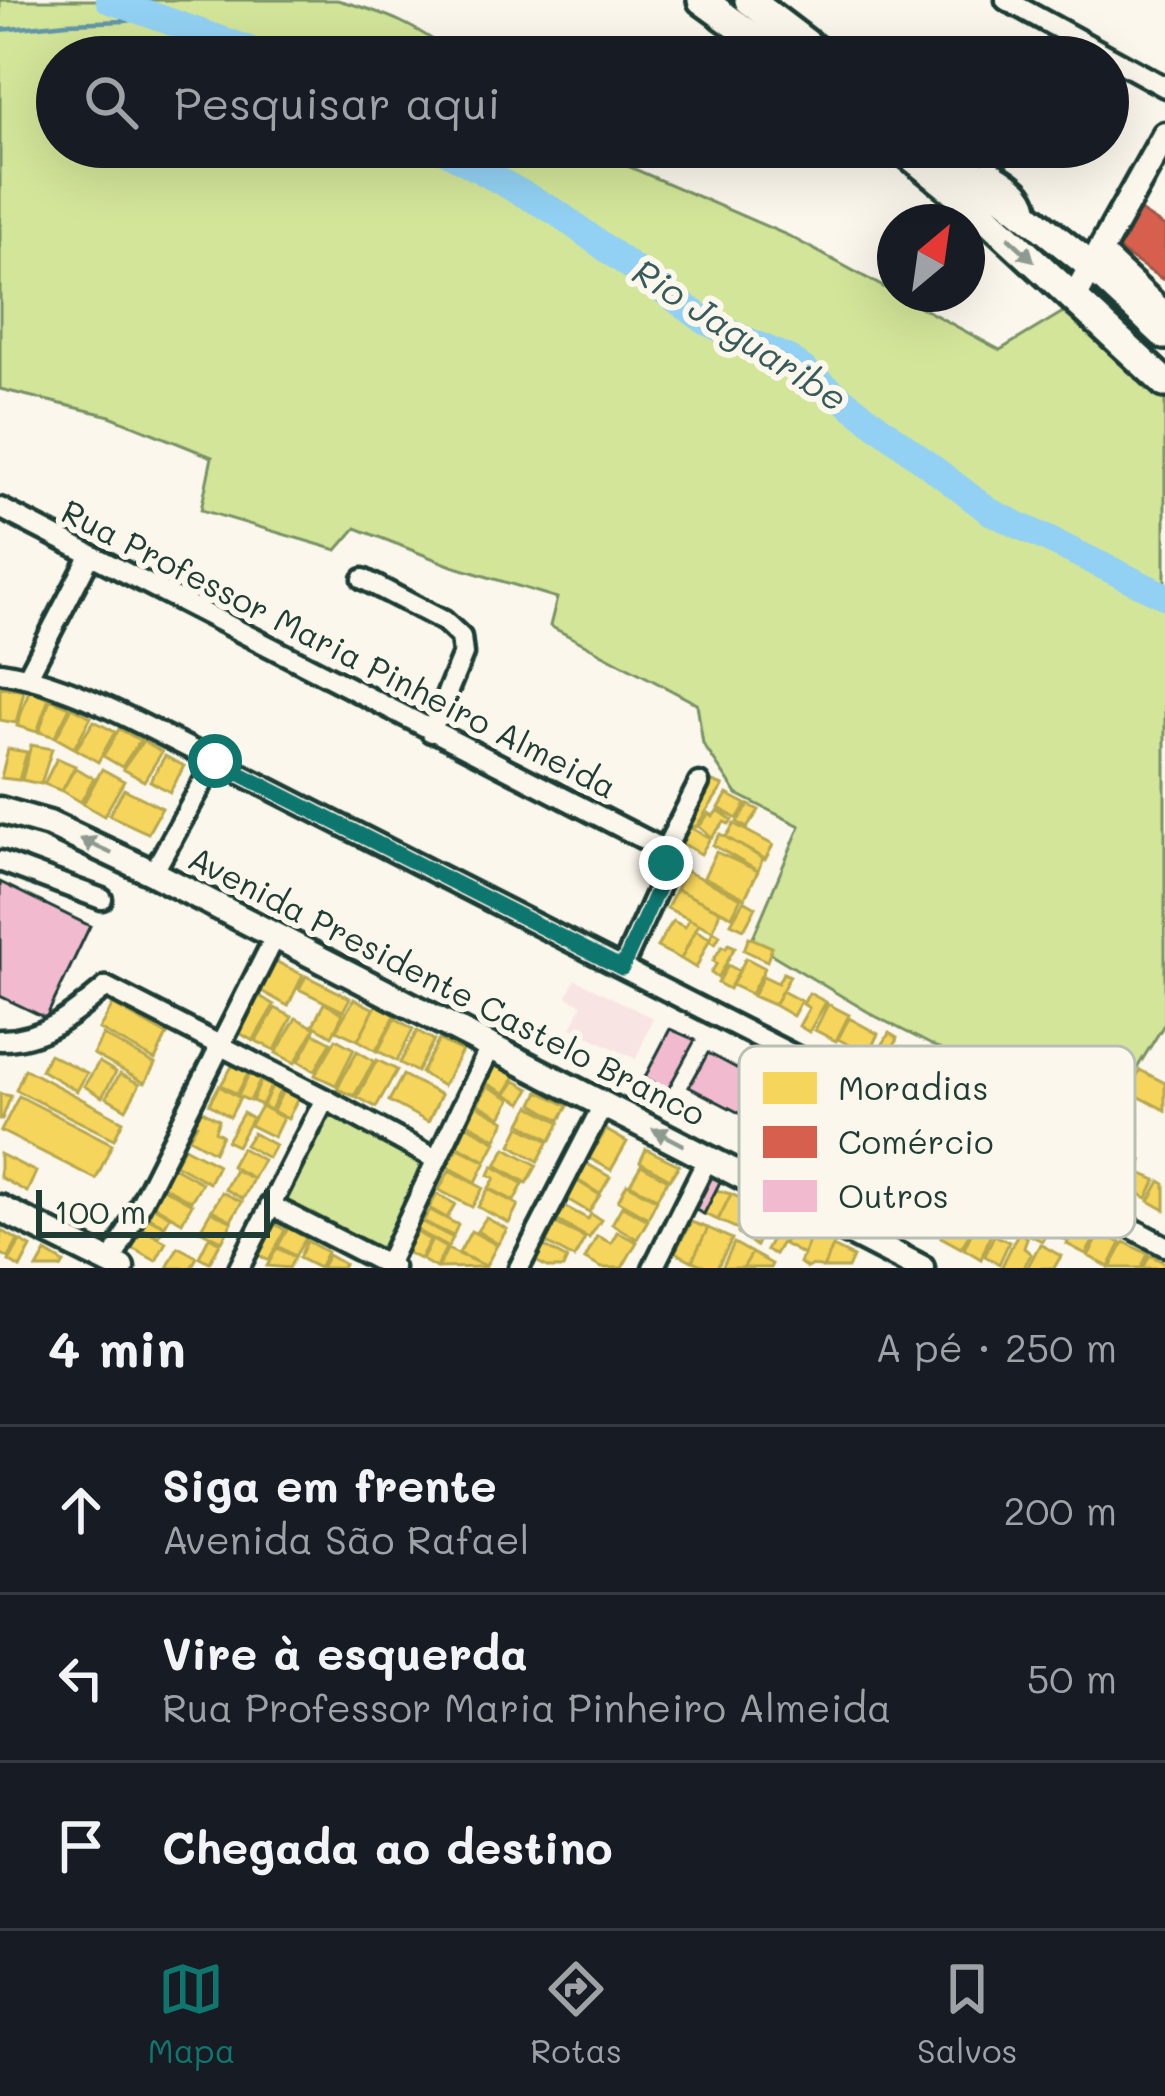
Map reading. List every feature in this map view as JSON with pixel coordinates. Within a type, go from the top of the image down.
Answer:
[{"type":"main road","points":[[702,0],[754,9],[793,36]]},
{"type":"main road","points":[[754,9],[769,36]]},
{"type":"main road","points":[[1074,298],[1165,135]]},
{"type":"main road","points":[[925,168],[984,215],[1165,382]]},
{"type":"main road","points":[[968,168],[1029,217],[1096,259],[1165,335]]},
{"type":"main road","name":"Avenida Presidente Castelo Branco","points":[[0,810],[49,824],[153,873],[739,1174]]},
{"type":"main road","points":[[0,1208],[116,1266]]},
{"type":"main road","name":"Avenida Presidente Castelo Branco","points":[[863,1238],[921,1268]]},
{"type":"street","points":[[1006,0],[1072,36]]},
{"type":"street","points":[[754,9],[803,36]]},
{"type":"street","points":[[1129,67],[1165,87]]},
{"type":"street","points":[[989,168],[1026,196],[1029,217]]},
{"type":"street","points":[[1096,259],[1165,311]]},
{"type":"street","name":"Rua Professor Maria Pinheiro Almeida","points":[[0,508],[665,850]]},
{"type":"street","points":[[28,676],[90,556]]},
{"type":"street","points":[[363,579],[444,621],[461,637],[463,654],[430,731]]},
{"type":"street","points":[[0,672],[73,692],[775,1046]]},
{"type":"street","points":[[153,873],[215,761]]},
{"type":"street","points":[[622,968],[664,875],[665,850],[699,783]]},
{"type":"street","points":[[0,861],[102,899]]},
{"type":"street","points":[[116,1266],[277,935]]},
{"type":"street","points":[[0,1040],[38,1036],[106,987],[437,1160]]},
{"type":"street","points":[[270,1205],[390,1266],[491,1045]]},
{"type":"street","points":[[239,1268],[325,1099]]},
{"type":"street","points":[[519,1268],[604,1103]]},
{"type":"street","points":[[656,1267],[708,1158]]},
{"type":"street","points":[[1135,1230],[1165,1246]]},
{"type":"shaded area","points":[[575,979],[653,1018],[636,1059],[571,1028],[582,1005],[567,997]]},
{"type":"green space","points":[[0,0],[337,0],[372,10],[426,36],[36,36],[36,168],[632,168],[789,236],[877,284],[877,312],[930,312],[1000,350],[1063,312],[1165,399],[1165,1023],[1135,1071],[1135,1046],[934,1046],[875,1016],[751,942],[800,826],[737,794],[703,744],[697,704],[550,626],[557,598],[452,566],[356,528],[337,550],[201,510],[212,457],[110,416],[0,389]]},
{"type":"green space","points":[[331,1112],[429,1163],[383,1256],[282,1205]]},
{"type":"building: Moradias","points":[[0,687],[24,691],[16,723],[0,720]]},
{"type":"building: Moradias","points":[[29,690],[49,698],[37,732],[17,726]]},
{"type":"building: Moradias","points":[[50,699],[70,707],[55,737],[39,732]]},
{"type":"building: Moradias","points":[[72,707],[91,717],[74,748],[56,738]]},
{"type":"building: Moradias","points":[[94,721],[115,732],[98,762],[76,749]]},
{"type":"building: Moradias","points":[[119,729],[140,740],[122,767],[103,756]]},
{"type":"building: Moradias","points":[[143,741],[162,752],[144,781],[123,769]]},
{"type":"building: Moradias","points":[[31,745],[52,749],[41,784],[22,780]]},
{"type":"building: Moradias","points":[[8,749],[27,752],[19,780],[1,778]]},
{"type":"building: Moradias","points":[[165,756],[184,766],[170,792],[150,781]]},
{"type":"building: Moradias","points":[[57,758],[75,766],[62,791],[44,784]]},
{"type":"building: Moradias","points":[[75,768],[94,778],[81,802],[62,791]]},
{"type":"building: Moradias","points":[[102,769],[124,781],[104,816],[83,804]]},
{"type":"building: Moradias","points":[[710,781],[723,786],[696,827],[686,822]]},
{"type":"building: Moradias","points":[[124,789],[162,808],[148,833],[109,815]]},
{"type":"building: Moradias","points":[[727,794],[746,804],[737,819],[719,808]]},
{"type":"building: Moradias","points":[[749,805],[759,810],[747,828],[737,822]]},
{"type":"building: Moradias","points":[[718,810],[732,820],[724,822],[712,837],[699,827],[709,813],[713,816]]},
{"type":"building: Moradias","points":[[734,824],[773,845],[765,860],[726,837]]},
{"type":"building: Moradias","points":[[685,825],[710,838],[701,854],[676,840]]},
{"type":"building: Moradias","points":[[720,834],[763,858],[758,871],[713,845]]},
{"type":"building: Moradias","points":[[716,852],[758,871],[745,898],[704,877]]},
{"type":"building: Moradias","points":[[686,871],[741,898],[732,916],[676,889]]},
{"type":"building: Moradias","points":[[676,889],[720,911],[713,931],[667,908]]},
{"type":"building: Moradias","points":[[744,900],[756,907],[744,929],[731,923]]},
{"type":"building: Moradias","points":[[689,919],[699,924],[681,959],[657,947],[673,921],[685,927]]},
{"type":"building: Moradias","points":[[695,930],[710,938],[713,931],[720,935],[715,944],[709,940],[696,968],[681,959]]},
{"type":"building: Moradias","points":[[749,937],[772,947],[767,961],[744,950]]},
{"type":"building: Moradias","points":[[728,944],[735,947],[718,978],[711,973],[717,963],[713,961]]},
{"type":"building: Moradias","points":[[269,958],[303,975],[288,1006],[254,987]]},
{"type":"building: Moradias","points":[[746,958],[765,968],[751,994],[732,985]]},
{"type":"building: Moradias","points":[[728,965],[739,971],[729,989],[718,983]]},
{"type":"building: Moradias","points":[[783,973],[790,976],[774,1005],[753,996],[763,976],[778,983]]},
{"type":"building: Moradias","points":[[306,976],[350,998],[343,1011],[299,989]]},
{"type":"building: Moradias","points":[[782,991],[801,1001],[793,1016],[774,1005]]},
{"type":"building: Moradias","points":[[255,993],[274,1005],[253,1041],[233,1029]]},
{"type":"building: Moradias","points":[[809,993],[826,1002],[809,1032],[799,1026],[809,1008],[803,1004]]},
{"type":"building: Moradias","points":[[380,998],[399,1008],[376,1051],[358,1040]]},
{"type":"building: Moradias","points":[[354,999],[374,1009],[358,1040],[336,1030]]},
{"type":"building: Moradias","points":[[324,1003],[343,1014],[332,1036],[313,1025]]},
{"type":"building: Moradias","points":[[828,1004],[849,1015],[836,1041],[815,1030]]},
{"type":"building: Moradias","points":[[113,1005],[167,1035],[155,1060],[99,1029]]},
{"type":"building: Moradias","points":[[275,1008],[292,1017],[275,1050],[256,1041]]},
{"type":"building: Moradias","points":[[296,1018],[315,1028],[295,1063],[276,1053]]},
{"type":"building: Moradias","points":[[395,1018],[413,1029],[397,1061],[378,1051]]},
{"type":"building: Moradias","points":[[849,1018],[878,1034],[872,1046],[851,1046],[838,1039]]},
{"type":"building: Moradias","points":[[417,1031],[434,1040],[417,1072],[400,1063]]},
{"type":"building: Moradias","points":[[314,1033],[331,1042],[315,1071],[299,1061]]},
{"type":"building: Moradias","points":[[889,1033],[897,1038],[894,1046],[882,1046]]},
{"type":"building: Moradias","points":[[103,1035],[155,1064],[145,1083],[93,1054]]},
{"type":"building: Moradias","points":[[336,1039],[354,1049],[336,1085],[315,1075]]},
{"type":"building: Moradias","points":[[439,1040],[462,1051],[443,1086],[421,1073]]},
{"type":"building: Moradias","points":[[357,1051],[374,1061],[354,1096],[337,1089]]},
{"type":"building: Moradias","points":[[49,1054],[87,1073],[77,1091],[41,1070]]},
{"type":"building: Moradias","points":[[491,1057],[518,1071],[505,1093],[478,1079]]},
{"type":"building: Moradias","points":[[377,1060],[397,1070],[376,1107],[357,1097]]},
{"type":"building: Moradias","points":[[99,1062],[116,1072],[102,1097],[84,1086]]},
{"type":"building: Moradias","points":[[234,1063],[249,1072],[237,1094],[221,1085]]},
{"type":"building: Moradias","points":[[25,1069],[123,1121],[114,1139],[16,1090]]},
{"type":"building: Moradias","points":[[1140,1070],[1165,1083],[1165,1110],[1135,1095]]},
{"type":"building: Moradias","points":[[120,1074],[140,1084],[126,1109],[106,1097]]},
{"type":"building: Moradias","points":[[249,1074],[260,1080],[250,1101],[238,1096]]},
{"type":"building: Moradias","points":[[403,1075],[441,1095],[428,1122],[389,1101]]},
{"type":"building: Moradias","points":[[261,1081],[271,1086],[262,1105],[252,1101]]},
{"type":"building: Moradias","points":[[515,1081],[530,1089],[522,1103],[506,1094]]},
{"type":"building: Moradias","points":[[219,1086],[240,1098],[230,1117],[209,1104]]},
{"type":"building: Moradias","points":[[272,1086],[280,1091],[271,1110],[263,1106]]},
{"type":"building: Moradias","points":[[487,1086],[511,1099],[501,1117],[478,1104]]},
{"type":"building: Moradias","points":[[283,1091],[298,1098],[288,1119],[273,1111]]},
{"type":"building: Moradias","points":[[539,1091],[568,1106],[560,1120],[533,1104]]},
{"type":"building: Moradias","points":[[0,1094],[11,1096],[2,1119],[0,1119]]},
{"type":"building: Moradias","points":[[19,1096],[112,1144],[96,1179],[1,1131]]},
{"type":"building: Moradias","points":[[476,1105],[505,1121],[496,1139],[468,1123]]},
{"type":"building: Moradias","points":[[261,1106],[283,1118],[274,1137],[250,1125]]},
{"type":"building: Moradias","points":[[530,1106],[560,1122],[551,1140],[521,1123]]},
{"type":"building: Moradias","points":[[197,1108],[219,1120],[215,1131],[222,1135],[214,1152],[189,1138],[197,1124],[190,1121]]},
{"type":"building: Moradias","points":[[243,1113],[252,1118],[237,1146],[227,1141]]},
{"type":"building: Moradias","points":[[459,1121],[496,1142],[486,1161],[449,1141]]},
{"type":"building: Moradias","points":[[520,1126],[549,1141],[538,1161],[511,1145]]},
{"type":"building: Moradias","points":[[606,1130],[627,1142],[611,1170],[589,1158]]},
{"type":"building: Moradias","points":[[253,1133],[275,1145],[268,1158],[245,1145]]},
{"type":"building: Moradias","points":[[184,1147],[218,1165],[209,1183],[175,1164]]},
{"type":"building: Moradias","points":[[241,1148],[263,1160],[253,1178],[231,1166]]},
{"type":"building: Moradias","points":[[458,1148],[486,1162],[476,1182],[447,1166]]},
{"type":"building: Moradias","points":[[506,1148],[537,1165],[527,1183],[496,1165]]},
{"type":"building: Moradias","points":[[646,1149],[679,1165],[670,1179],[640,1162]]},
{"type":"building: Moradias","points":[[0,1154],[36,1172],[27,1192],[0,1177]]},
{"type":"building: Moradias","points":[[584,1162],[610,1177],[600,1194],[574,1178]]},
{"type":"building: Moradias","points":[[641,1165],[668,1180],[657,1198],[630,1184]]},
{"type":"building: Moradias","points":[[493,1166],[523,1184],[514,1201],[489,1188],[495,1178],[489,1175]]},
{"type":"building: Moradias","points":[[173,1167],[202,1183],[191,1201],[163,1186]]},
{"type":"building: Moradias","points":[[235,1170],[253,1179],[243,1199],[225,1189]]},
{"type":"building: Moradias","points":[[449,1170],[483,1188],[472,1207],[439,1190]]},
{"type":"building: Moradias","points":[[1138,1172],[1156,1180],[1147,1198],[1135,1192]]},
{"type":"building: Moradias","points":[[577,1181],[600,1195],[589,1212],[567,1199]]},
{"type":"building: Moradias","points":[[1160,1181],[1165,1184],[1165,1210],[1149,1201]]},
{"type":"building: Moradias","points":[[627,1184],[657,1200],[648,1218],[618,1201]]},
{"type":"building: Moradias","points":[[163,1188],[192,1204],[182,1222],[153,1205]]},
{"type":"building: Moradias","points":[[488,1189],[518,1205],[509,1223],[478,1207]]},
{"type":"building: Moradias","points":[[716,1190],[731,1194],[718,1220],[704,1214]]},
{"type":"building: Moradias","points":[[222,1192],[242,1202],[231,1220],[212,1210]]},
{"type":"building: Moradias","points":[[437,1194],[455,1204],[447,1218],[429,1208]]},
{"type":"building: Moradias","points":[[731,1194],[739,1198],[739,1230],[718,1220]]},
{"type":"building: Moradias","points":[[152,1206],[170,1216],[165,1225],[147,1216]]},
{"type":"building: Moradias","points":[[564,1206],[588,1219],[591,1214],[601,1220],[589,1238],[556,1220]]},
{"type":"building: Moradias","points":[[622,1206],[648,1220],[637,1239],[612,1224]]},
{"type":"building: Moradias","points":[[430,1210],[458,1225],[453,1236],[423,1221]]},
{"type":"building: Moradias","points":[[211,1211],[232,1222],[222,1241],[200,1230]]},
{"type":"building: Moradias","points":[[146,1217],[164,1226],[159,1237],[140,1227]]},
{"type":"building: Moradias","points":[[486,1218],[507,1229],[498,1244],[477,1231]]},
{"type":"building: Moradias","points":[[268,1220],[285,1230],[269,1261],[252,1251]]},
{"type":"building: Moradias","points":[[418,1220],[453,1238],[448,1247],[413,1228]]},
{"type":"building: Moradias","points":[[551,1221],[585,1238],[574,1258],[541,1240]]},
{"type":"building: Moradias","points":[[691,1222],[708,1228],[692,1261],[675,1252]]},
{"type":"building: Moradias","points":[[140,1228],[166,1242],[156,1261],[130,1247]]},
{"type":"building: Moradias","points":[[288,1228],[306,1238],[295,1256],[278,1246]]},
{"type":"building: Moradias","points":[[708,1228],[732,1239],[717,1268],[692,1261]]},
{"type":"building: Moradias","points":[[1,1230],[18,1240],[9,1258],[0,1253]]},
{"type":"building: Moradias","points":[[413,1230],[430,1240],[420,1259],[402,1250]]},
{"type":"building: Moradias","points":[[471,1231],[497,1245],[486,1266],[459,1253]]},
{"type":"building: Moradias","points":[[617,1232],[637,1242],[622,1268],[602,1268],[585,1259],[597,1236],[611,1243]]},
{"type":"building: Moradias","points":[[209,1237],[220,1243],[210,1262],[199,1257]]},
{"type":"building: Moradias","points":[[772,1238],[785,1238],[775,1254],[766,1250]]},
{"type":"building: Moradias","points":[[787,1238],[809,1238],[804,1255],[784,1244]]},
{"type":"building: Moradias","points":[[810,1238],[835,1242],[823,1268],[800,1263]]},
{"type":"building: Moradias","points":[[943,1238],[967,1238],[961,1248]]},
{"type":"building: Moradias","points":[[969,1238],[989,1238],[981,1259],[964,1249]]},
{"type":"building: Moradias","points":[[993,1238],[1009,1242],[999,1264],[985,1256]]},
{"type":"building: Moradias","points":[[1016,1238],[1027,1238],[1024,1248],[1031,1254],[1023,1268],[1002,1266]]},
{"type":"building: Moradias","points":[[1070,1238],[1095,1238],[1086,1254],[1067,1244]]},
{"type":"building: Moradias","points":[[1098,1238],[1121,1243],[1109,1267],[1088,1256]]},
{"type":"building: Moradias","points":[[432,1240],[446,1248],[436,1268],[422,1260]]},
{"type":"building: Moradias","points":[[20,1241],[31,1247],[20,1268],[9,1261]]},
{"type":"building: Moradias","points":[[307,1241],[327,1252],[319,1268],[299,1258]]},
{"type":"building: Moradias","points":[[1124,1242],[1148,1254],[1141,1268],[1110,1268]]},
{"type":"building: Moradias","points":[[734,1243],[752,1253],[743,1268],[722,1268]]},
{"type":"building: Moradias","points":[[540,1244],[567,1259],[563,1268],[549,1268],[532,1259]]},
{"type":"building: Moradias","points":[[1040,1244],[1061,1256],[1054,1268],[1027,1268]]},
{"type":"building: Moradias","points":[[178,1247],[197,1257],[191,1268],[167,1268]]},
{"type":"building: Moradias","points":[[833,1247],[853,1257],[848,1268],[823,1268]]},
{"type":"building: Moradias","points":[[277,1248],[295,1257],[289,1268],[267,1266]]},
{"type":"building: Moradias","points":[[447,1249],[487,1267],[438,1268]]},
{"type":"building: Moradias","points":[[46,1252],[64,1263],[61,1268],[37,1268]]},
{"type":"building: Moradias","points":[[752,1253],[772,1264],[770,1268],[743,1268]]},
{"type":"building: Moradias","points":[[328,1255],[344,1264],[342,1268],[321,1268]]},
{"type":"building: Moradias","points":[[1150,1255],[1165,1263],[1162,1268],[1143,1268]]},
{"type":"building: Comércio","points":[[1137,209],[1165,227],[1162,279],[1116,248]]},
{"type":"building: Outros","points":[[0,882],[90,926],[46,1018],[0,996]]},
{"type":"building: Outros","points":[[670,1029],[695,1040],[667,1091],[645,1077]]},
{"type":"building: Outros","points":[[708,1053],[739,1069],[739,1113],[689,1087]]},
{"type":"building: Outros","points":[[710,1166],[724,1174],[704,1214],[690,1207]]},
{"type":"waterway","name":"Rio Jaguaribe","points":[[109,0],[211,36]]},
{"type":"waterway","points":[[0,30],[153,16]]},
{"type":"waterway","name":"Rio Jaguaribe","points":[[476,168],[556,212],[708,323],[790,359],[989,511],[1165,596]]},
{"type":"route","points":[[215,761],[622,968],[666,863]]}]
